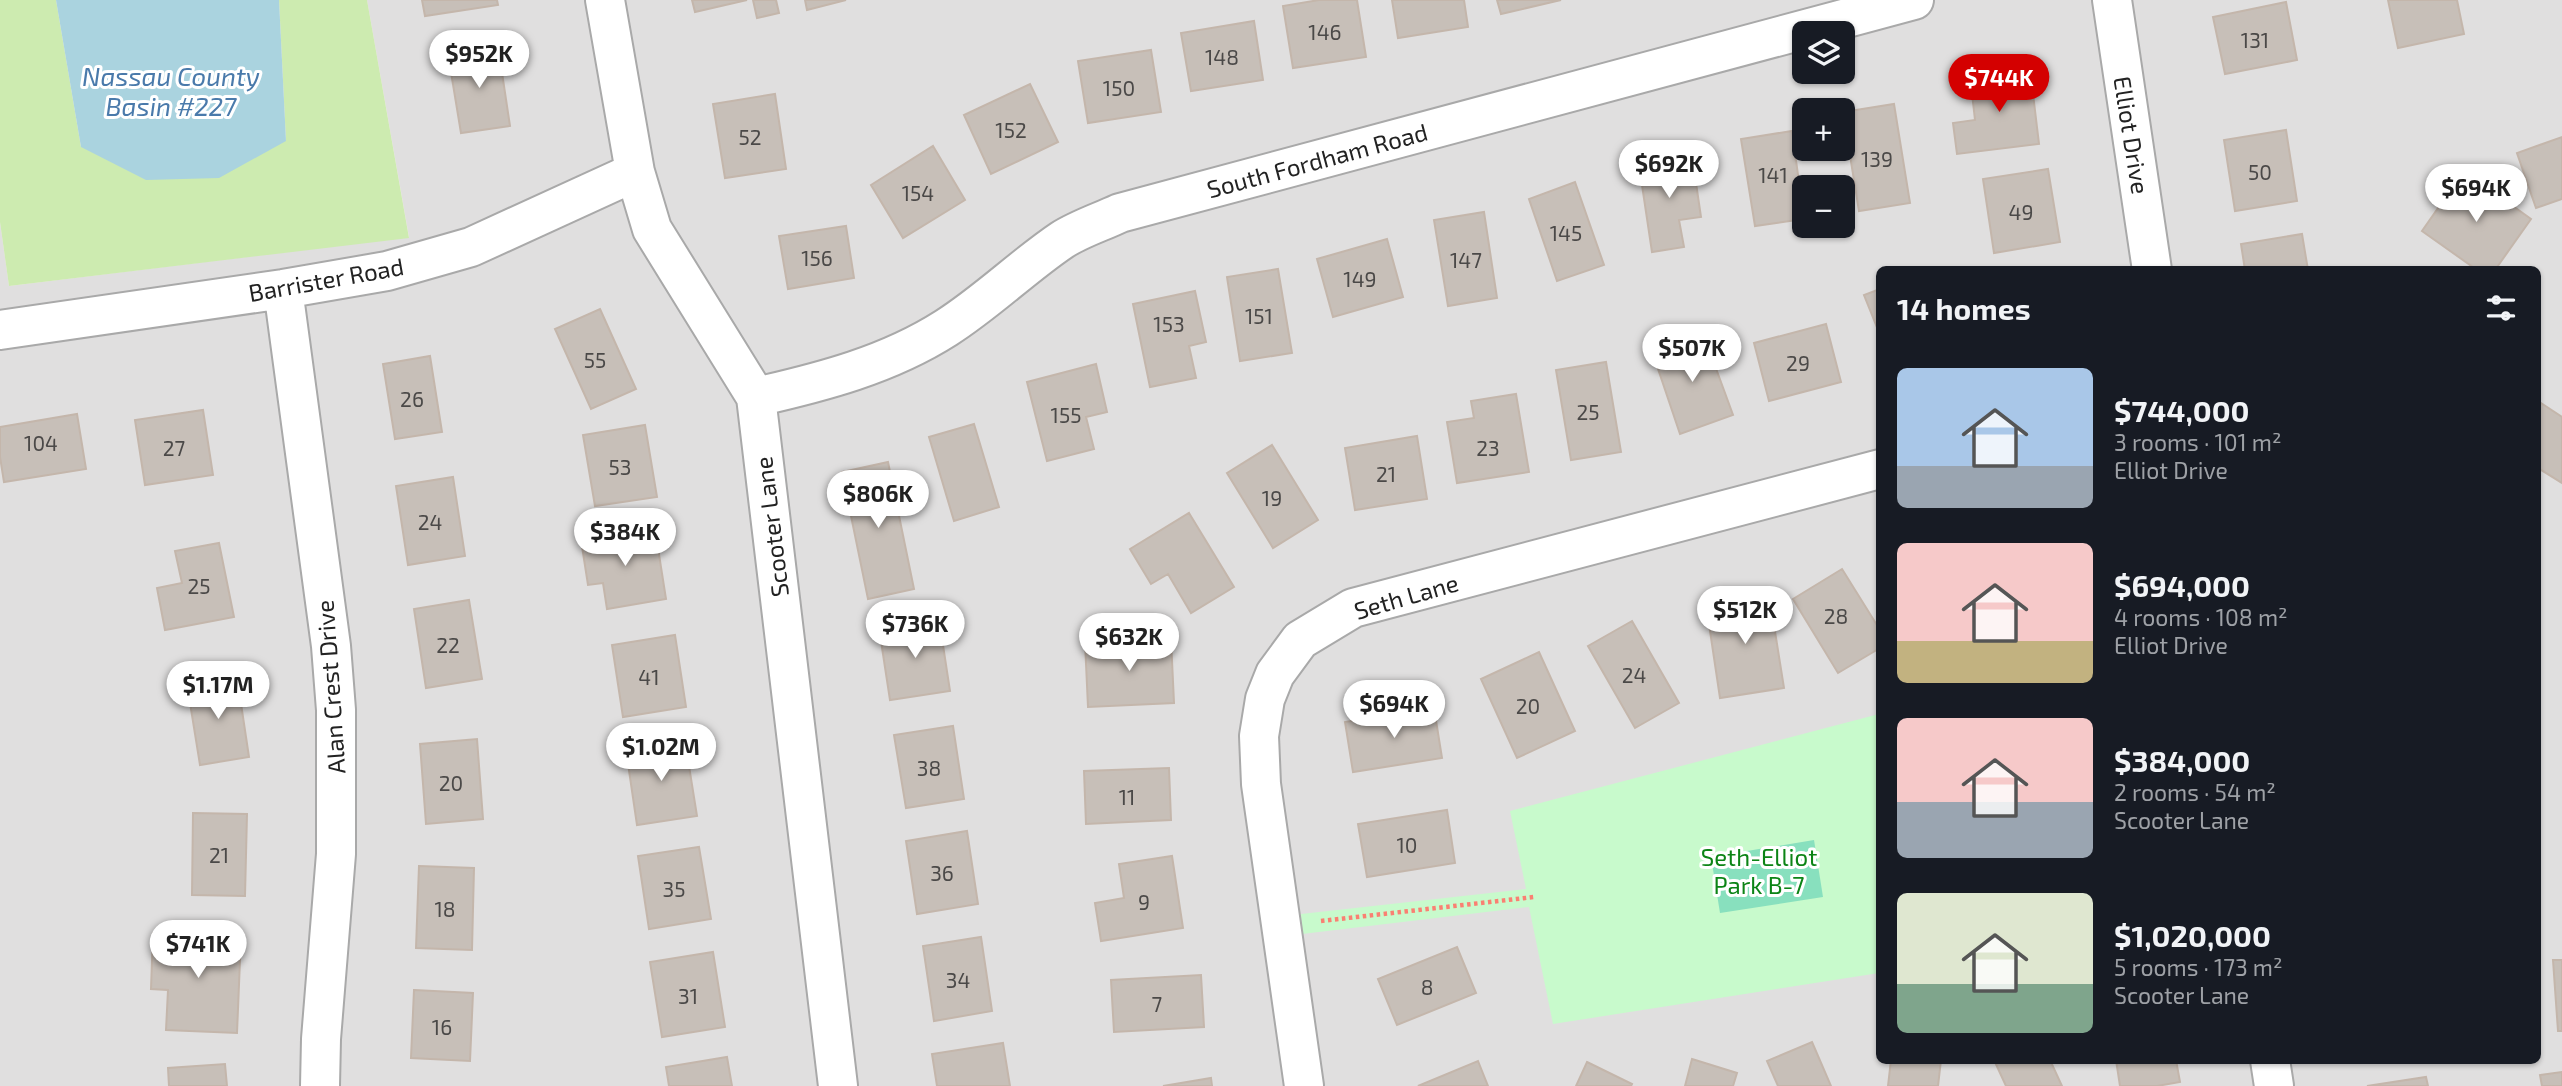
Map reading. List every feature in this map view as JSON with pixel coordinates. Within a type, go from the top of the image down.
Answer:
[{"type":"street","name":"Scooter Lane","points":[[605,0],[635,172],[652,229],[756,397],[838,1086]]},
{"type":"street","name":"South Fordham Road","points":[[756,397],[861,370],[905,351],[947,327],[1063,239],[1120,213],[1914,0]]},
{"type":"street","name":"Elliot Drive","points":[[2112,0],[2151,266]]},
{"type":"street","name":"Barrister Road","points":[[0,330],[283,289],[387,271],[471,247],[635,172]]},
{"type":"street","name":"Alan Crest Drive","points":[[283,289],[331,646],[335,710],[336,854],[321,1039],[320,1086]]},
{"type":"street","name":"Seth Lane","points":[[1304,1086],[1261,785],[1259,736],[1265,699],[1275,674],[1300,640],[1353,608],[1876,470]]},
{"type":"street","points":[[2271,1064],[2274,1086]]},
{"type":"path","points":[[1282,925],[1534,897]]},
{"type":"shaded area","points":[[367,0],[2562,0],[2562,1086],[0,1086],[0,222],[9,286],[409,237]]},
{"type":"green space","name":"Nassau County Basin #227","points":[[0,0],[56,0],[81,147],[286,141],[279,0],[367,0],[409,238],[9,286],[0,222]]},
{"type":"green space","name":"Seth-Elliot Park B-7","points":[[1876,715],[1876,973],[1553,1024],[1529,907],[1302,934],[1301,914],[1526,889],[1510,811]]},
{"type":"green space","points":[[1814,840],[1823,897],[1720,913],[1711,857]]},
{"type":"water","name":"Nassau County Basin #227","points":[[56,0],[279,0],[286,141],[219,178],[146,180],[81,147]]},
{"type":"building","points":[[422,0],[497,0],[498,5],[425,16]]},
{"type":"building","points":[[692,0],[747,0],[695,12]]},
{"type":"building","points":[[753,0],[776,0],[779,13],[757,18]]},
{"type":"building","points":[[805,0],[846,0],[807,10]]},
{"type":"building","points":[[1319,0],[1357,0],[1366,57],[1293,68],[1283,6]]},
{"type":"building","points":[[1392,0],[1464,0],[1468,27],[1398,38]]},
{"type":"building","points":[[1497,0],[1561,0],[1501,14]]},
{"type":"building","points":[[2388,0],[2457,0],[2464,34],[2398,48]]},
{"type":"building","points":[[2286,2],[2297,60],[2225,74],[2213,17]]},
{"type":"building","points":[[1254,21],[1263,80],[1191,91],[1181,33]]},
{"type":"building","points":[[498,46],[510,126],[461,133],[448,54]]},
{"type":"building","points":[[1151,50],[1161,112],[1088,123],[1078,61]]},
{"type":"building","points":[[2030,69],[2039,144],[1957,154],[1953,123],[1975,120],[1970,76]]},
{"type":"building","points":[[1030,84],[1058,142],[991,174],[964,115]]},
{"type":"building","points":[[775,94],[786,169],[725,178],[713,104]]},
{"type":"building","points":[[1894,104],[1910,203],[1859,211],[1851,161],[1855,161],[1855,110]]},
{"type":"building","points":[[2286,130],[2297,201],[2235,211],[2224,140]]},
{"type":"building","points":[[1792,131],[1792,161],[1796,161],[1798,175],[1792,175],[1792,221],[1755,226],[1741,139]]},
{"type":"building","points":[[2562,137],[2562,199],[2536,208],[2517,153]]},
{"type":"building","points":[[933,146],[965,200],[903,238],[871,185]]},
{"type":"building","points":[[1692,156],[1701,217],[1679,220],[1684,247],[1652,252],[1639,165]]},
{"type":"building","points":[[2048,169],[2060,242],[1994,253],[1983,179]]},
{"type":"building","points":[[2464,171],[2531,219],[2498,266],[2471,266],[2422,231]]},
{"type":"building","points":[[1575,182],[1604,265],[1557,281],[1529,199]]},
{"type":"building","points":[[1484,212],[1497,298],[1448,306],[1434,220]]},
{"type":"building","points":[[846,226],[854,278],[788,289],[779,236]]},
{"type":"building","points":[[2302,234],[2307,266],[2244,266],[2241,244]]},
{"type":"building","points":[[1387,239],[1403,297],[1333,317],[1317,259]]},
{"type":"building","points":[[1278,269],[1292,353],[1240,361],[1227,277]]},
{"type":"building","points":[[1876,290],[1876,325],[1864,295]]},
{"type":"building","points":[[1195,291],[1206,342],[1189,346],[1196,378],[1150,387],[1133,304]]},
{"type":"building","points":[[600,309],[636,389],[591,409],[555,329]]},
{"type":"building","points":[[1826,324],[1841,382],[1769,401],[1754,343]]},
{"type":"building","points":[[1703,333],[1733,415],[1680,434],[1652,351]]},
{"type":"building","points":[[430,356],[442,432],[395,439],[383,364]]},
{"type":"building","points":[[1606,362],[1621,452],[1571,460],[1556,370]]},
{"type":"building","points":[[1096,364],[1107,412],[1086,417],[1094,449],[1047,461],[1027,382]]},
{"type":"building","points":[[1516,394],[1529,472],[1457,483],[1447,422],[1474,418],[1471,401]]},
{"type":"building","points":[[2541,403],[2562,417],[2562,483],[2541,470]]},
{"type":"building","points":[[203,410],[213,475],[145,485],[135,420]]},
{"type":"building","points":[[77,414],[86,469],[4,482],[0,457],[0,427]]},
{"type":"building","points":[[974,424],[999,507],[954,521],[929,437]]},
{"type":"building","points":[[645,425],[657,497],[595,506],[583,435]]},
{"type":"building","points":[[1417,436],[1427,499],[1355,510],[1345,448]]},
{"type":"building","points":[[1272,445],[1318,520],[1273,548],[1227,473]]},
{"type":"building","points":[[888,462],[914,589],[868,599],[842,472]]},
{"type":"building","points":[[453,477],[465,556],[408,565],[396,486]]},
{"type":"building","points":[[1189,513],[1234,587],[1191,613],[1168,574],[1151,584],[1130,549]]},
{"type":"building","points":[[655,529],[666,599],[607,609],[603,583],[588,585],[581,540]]},
{"type":"building","points":[[219,543],[234,617],[165,630],[157,588],[182,583],[175,551]]},
{"type":"building","points":[[1842,569],[1876,624],[1876,650],[1838,673],[1793,599]]},
{"type":"building","points":[[1769,594],[1784,688],[1720,698],[1706,604]]},
{"type":"building","points":[[469,600],[482,679],[426,688],[414,609]]},
{"type":"building","points":[[939,619],[950,691],[890,700],[879,628]]},
{"type":"building","points":[[1632,621],[1679,703],[1635,728],[1588,646]]},
{"type":"building","points":[[675,635],[686,707],[623,717],[612,645]]},
{"type":"building","points":[[1171,639],[1174,703],[1088,707],[1085,642]]},
{"type":"building","points":[[1539,652],[1575,731],[1517,758],[1481,679]]},
{"type":"building","points":[[237,677],[249,757],[200,765],[187,684]]},
{"type":"building","points":[[1434,708],[1442,758],[1353,772],[1345,722]]},
{"type":"building","points":[[953,726],[964,799],[906,808],[894,735]]},
{"type":"building","points":[[477,739],[483,819],[426,824],[420,744]]},
{"type":"building","points":[[685,741],[697,816],[637,825],[626,750]]},
{"type":"building","points":[[1169,768],[1171,820],[1086,824],[1084,771]]},
{"type":"building","points":[[1447,810],[1455,863],[1367,877],[1358,824]]},
{"type":"building","points":[[193,813],[247,814],[245,896],[192,895]]},
{"type":"building","points":[[967,831],[978,904],[917,914],[906,841]]},
{"type":"building","points":[[699,847],[711,919],[649,929],[638,856]]},
{"type":"building","points":[[1172,856],[1183,928],[1101,941],[1095,903],[1124,898],[1119,864]]},
{"type":"building","points":[[419,866],[474,868],[472,950],[416,948]]},
{"type":"building","points":[[153,933],[241,936],[237,1033],[166,1030],[168,990],[151,989]]},
{"type":"building","points":[[981,937],[992,1011],[934,1021],[923,946]]},
{"type":"building","points":[[1457,947],[1476,993],[1397,1025],[1378,979]]},
{"type":"building","points":[[713,952],[725,1027],[662,1037],[650,962]]},
{"type":"building","points":[[2553,960],[2562,960],[2562,1031],[2558,1031]]},
{"type":"building","points":[[1201,975],[1204,1027],[1114,1032],[1111,980]]},
{"type":"building","points":[[414,990],[473,993],[470,1061],[411,1058]]},
{"type":"building","points":[[1812,1042],[1831,1086],[1778,1086],[1767,1061]]},
{"type":"building","points":[[1003,1043],[1010,1086],[937,1086],[932,1054]]},
{"type":"building","points":[[727,1057],[732,1086],[669,1086],[666,1067]]},
{"type":"building","points":[[1692,1059],[1737,1073],[1733,1086],[1685,1086]]},
{"type":"building","points":[[1478,1061],[1488,1086],[1418,1086]]},
{"type":"building","points":[[1587,1062],[1632,1084],[1631,1086],[1576,1086]]},
{"type":"building","points":[[225,1064],[227,1086],[169,1086],[168,1068]]},
{"type":"building","points":[[1891,1064],[1941,1064],[1938,1086],[1888,1086]]},
{"type":"building","points":[[1996,1064],[2052,1064],[2062,1086],[2006,1086]]},
{"type":"building","points":[[2117,1064],[2177,1064],[2180,1082],[2157,1086],[2120,1086]]},
{"type":"building","points":[[2562,1072],[2562,1086],[2542,1086],[2540,1075]]},
{"type":"building","points":[[2426,1077],[2428,1086],[2367,1086]]},
{"type":"building","points":[[1211,1078],[1212,1086],[1163,1086]]}]
